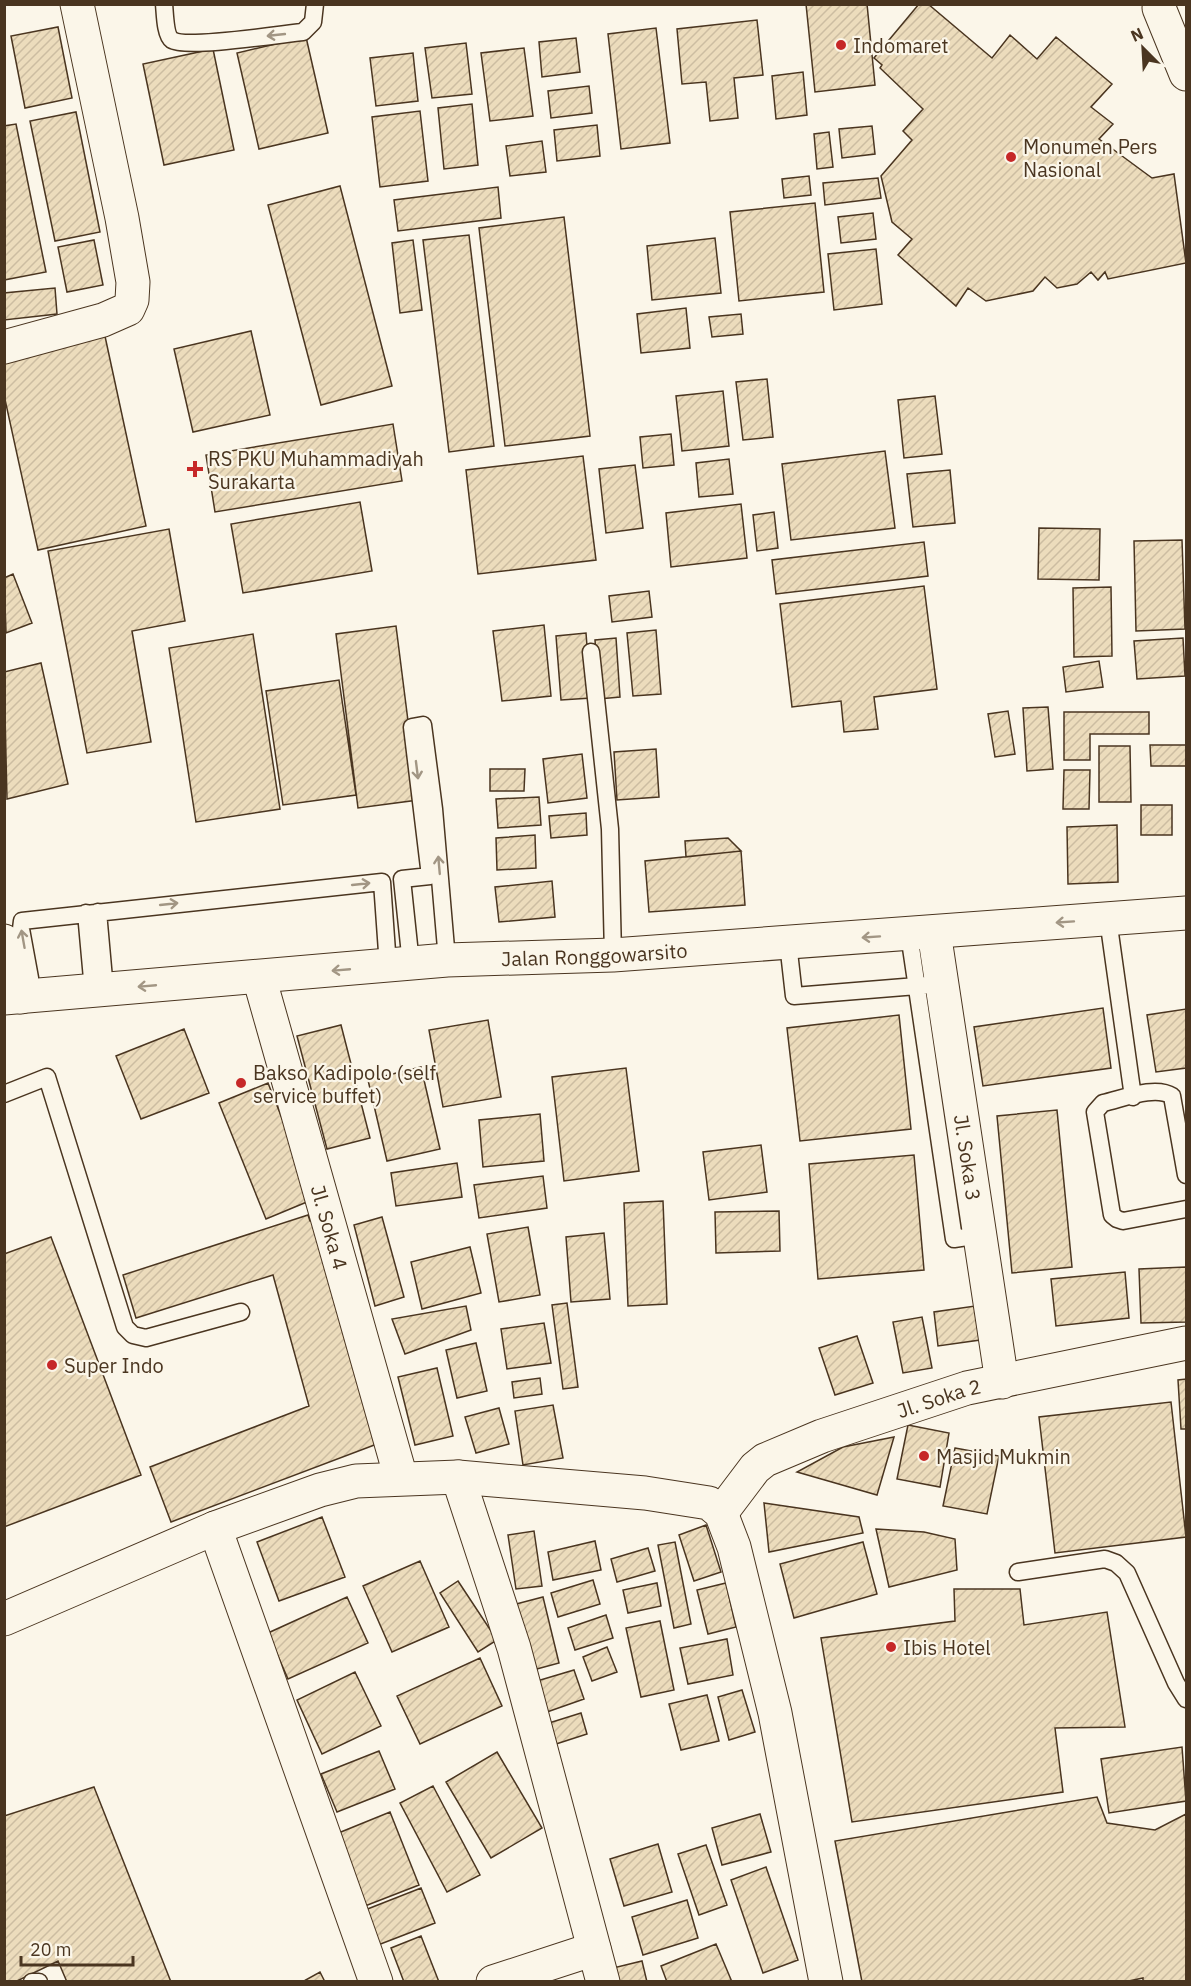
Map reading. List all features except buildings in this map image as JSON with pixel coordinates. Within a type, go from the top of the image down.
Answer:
[{"type":"street","points":[[4,347],[103,320],[128,309],[132,300],[133,282],[122,218],[77,4]]},
{"type":"street","points":[[1166,9],[1186,74]]},
{"type":"street","name":"Jalan Ronggowarsito","points":[[20,998],[447,960],[613,956],[1186,913]]},
{"type":"street","name":"Jl. Soka 3","points":[[922,933],[929,985],[980,1235],[1002,1382]]},
{"type":"street","points":[[4,940],[20,998]]},
{"type":"street","name":"Jl. Soka 4","points":[[259,976],[401,1478]]},
{"type":"street","name":"Jl. Soka 2","points":[[721,1513],[755,1468],[780,1453],[935,1398],[1186,1343]]},
{"type":"street","points":[[458,1477],[514,1648],[603,1982]]},
{"type":"street","points":[[4,1619],[215,1528],[340,1484],[401,1478],[458,1477],[683,1497],[709,1503],[717,1507],[721,1513],[734,1547],[775,1713],[826,1982]]},
{"type":"street","points":[[215,1528],[376,1982]]},
{"type":"street","points":[[493,1982],[594,1949]]},
{"type":"lane","points":[[164,4],[169,38],[174,42],[192,44],[303,32],[313,22],[315,4]]},
{"type":"lane","points":[[591,652],[610,829],[613,956]]},
{"type":"lane","points":[[399,965],[402,879],[430,876],[412,727],[423,726],[434,809],[447,960]]},
{"type":"lane","points":[[20,998],[22,921],[382,882],[399,965]]},
{"type":"lane","points":[[92,912],[99,990]]},
{"type":"lane","points":[[1108,919],[1133,1097]]},
{"type":"lane","points":[[788,943],[794,996],[929,985]]},
{"type":"lane","points":[[4,1094],[47,1077],[125,1328],[133,1335],[146,1338],[242,1312]]},
{"type":"lane","points":[[1186,1175],[1172,1096],[1165,1092],[1156,1092],[1103,1102],[1095,1112],[1112,1215],[1117,1220],[1123,1221],[1186,1209]]},
{"type":"lane","points":[[1018,1572],[1105,1559],[1116,1563],[1127,1574],[1176,1683],[1186,1699]]},
{"type":"lane","points":[[32,1982],[39,1982]]},
{"type":"place","name":"Indomaret","points":[[841,45]]},
{"type":"place","name":"Monumen Pers Nasional","points":[[1011,157]]},
{"type":"place","name":"RS PKU Muhammadiyah Surakarta","points":[[195,469]]},
{"type":"place","name":"Bakso Kadipolo (self service buffet)","points":[[241,1083]]},
{"type":"place","name":"Super Indo","points":[[52,1365]]},
{"type":"place","name":"Masjid Mukmin","points":[[924,1456]]},
{"type":"place","name":"Ibis Hotel","points":[[891,1647]]}]
